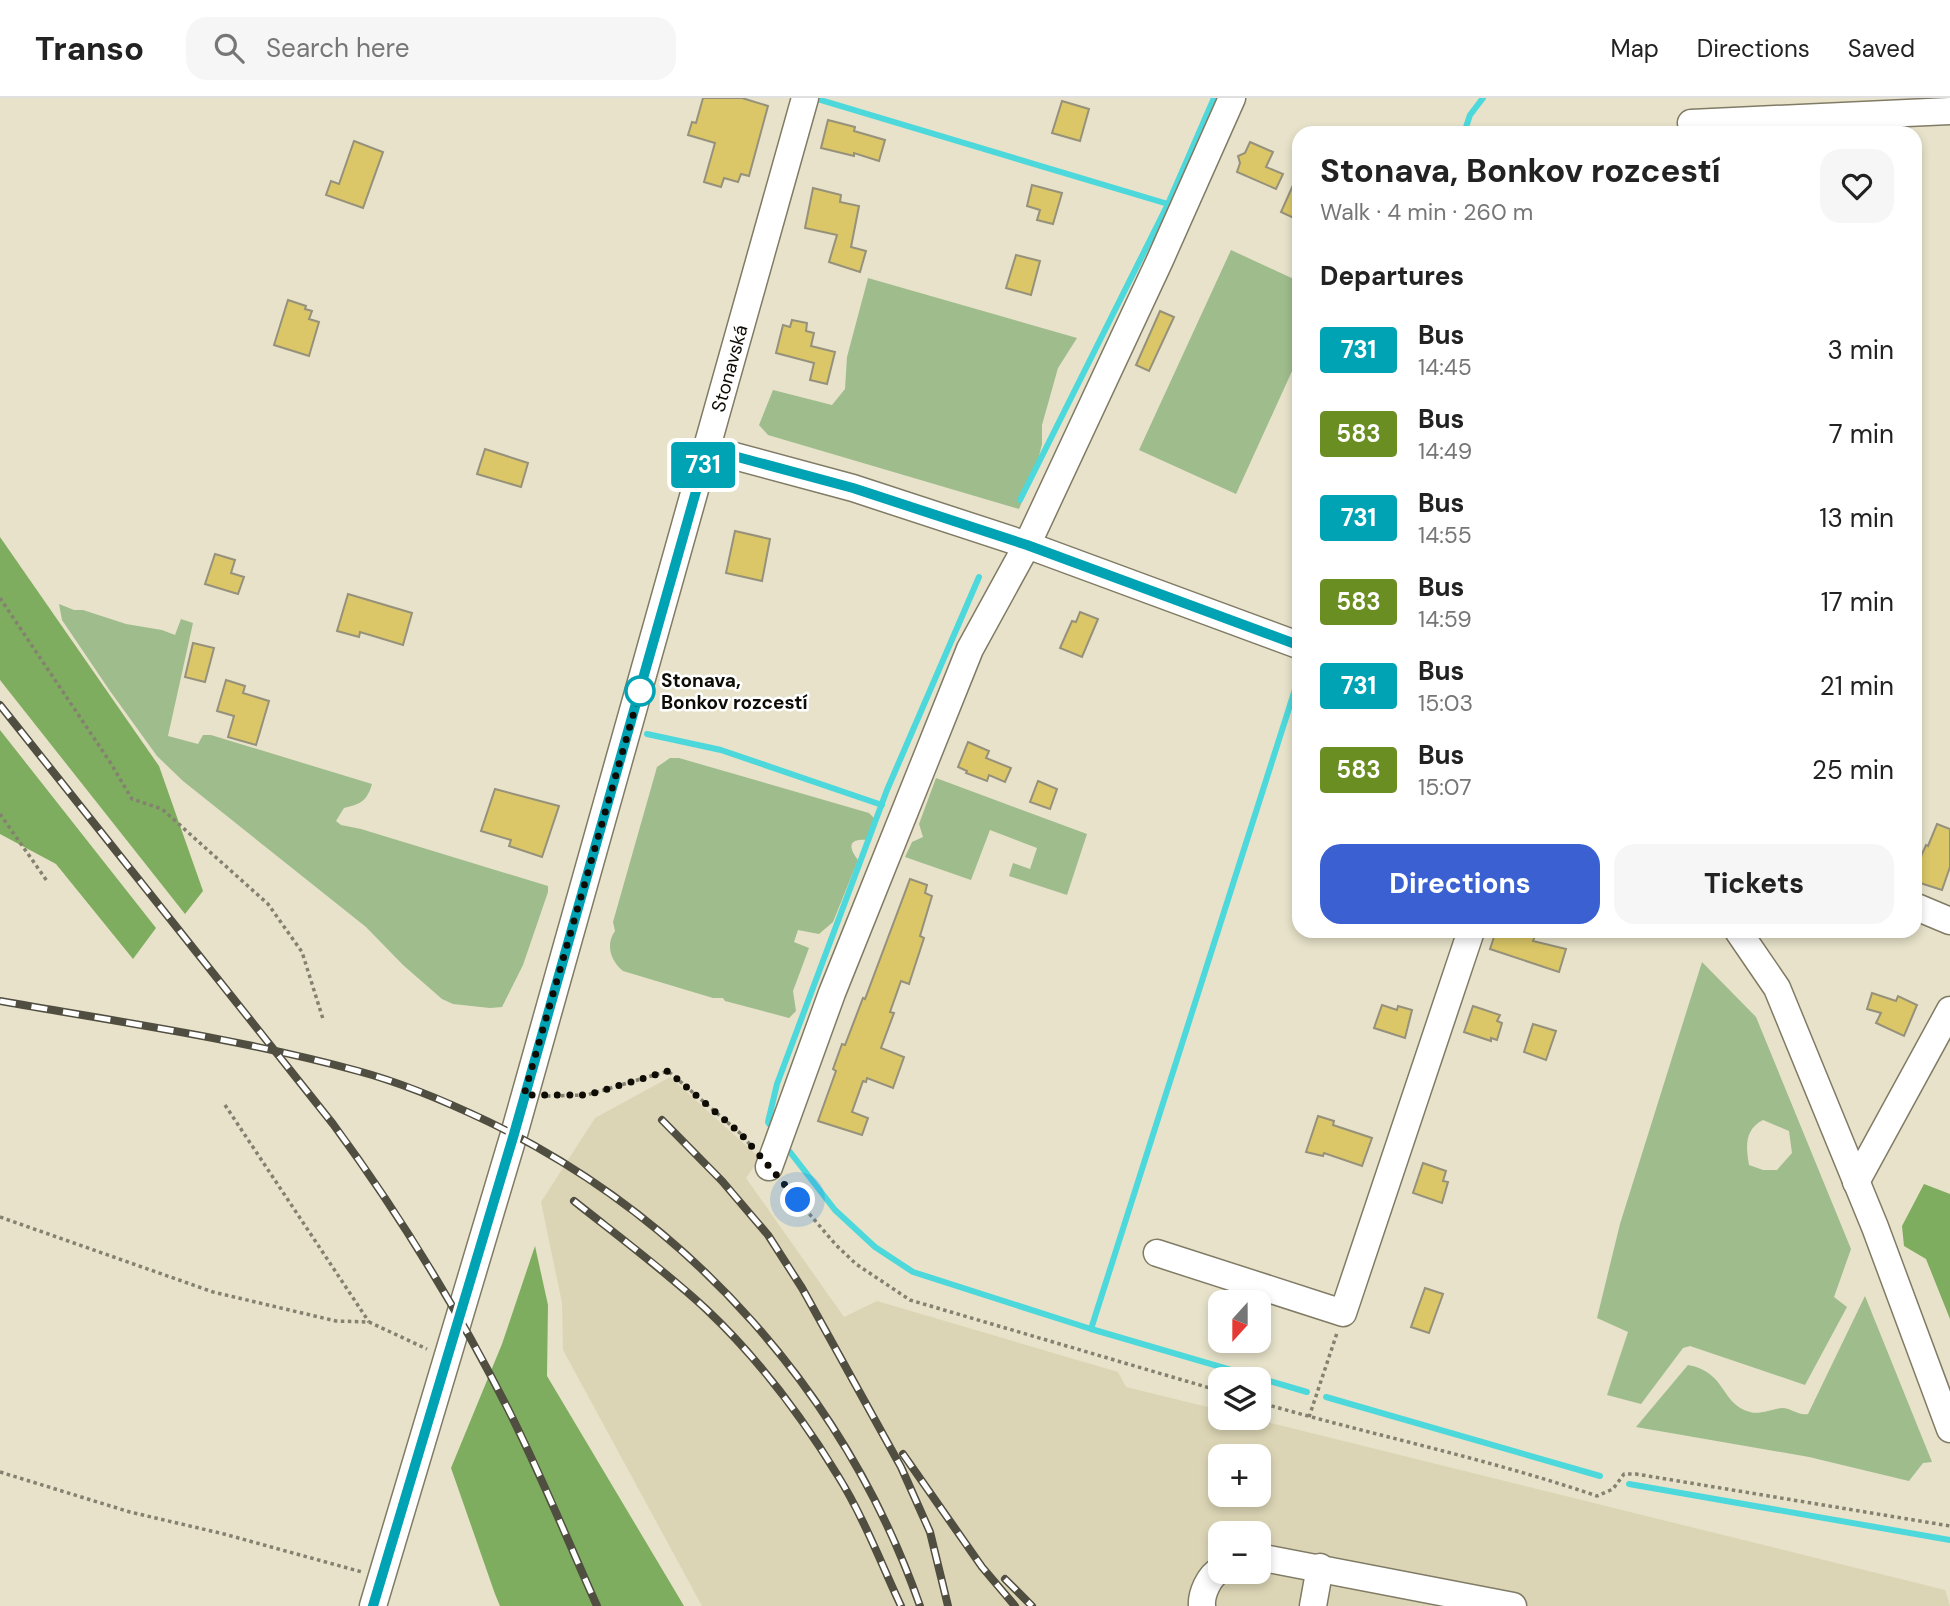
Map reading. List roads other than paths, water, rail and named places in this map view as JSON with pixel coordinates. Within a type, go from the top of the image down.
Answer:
[{"type":"street","name":"Stonavská","points":[[373,1606],[524,1095],[805,98]]},
{"type":"street","points":[[769,1167],[832,993],[970,649],[1027,545],[1232,98]]},
{"type":"street","points":[[1691,118],[1950,111]]},
{"type":"street","points":[[708,449],[853,488],[1027,545],[1292,643]]},
{"type":"street","points":[[1922,909],[1950,920]]},
{"type":"street","points":[[1157,1253],[1343,1313],[1469,938]]},
{"type":"street","points":[[1743,938],[1777,988],[1856,1182],[1950,1429]]},
{"type":"street","points":[[1856,1182],[1950,1010]]},
{"type":"street","points":[[1271,1559],[1513,1606]]},
{"type":"street","points":[[1313,1606],[1320,1567]]},
{"type":"street","points":[[1202,1606],[1201,1598],[1208,1584]]},
{"type":"waterway","points":[[1020,500],[1168,204],[1214,98]]},
{"type":"waterway","points":[[1466,126],[1470,115],[1483,98]]},
{"type":"waterway","points":[[817,99],[1168,204]]},
{"type":"waterway","points":[[769,1124],[777,1084],[887,790],[979,577]]},
{"type":"waterway","points":[[1091,1329],[1292,699]]},
{"type":"waterway","points":[[647,734],[721,750],[882,805]]},
{"type":"waterway","points":[[790,1152],[835,1210],[875,1247],[913,1272],[1091,1329],[1307,1392]]},
{"type":"waterway","points":[[1326,1397],[1600,1476]]},
{"type":"waterway","points":[[1629,1484],[1950,1540]]},
{"type":"railway","points":[[0,705],[333,1124],[382,1193],[449,1300],[490,1373],[532,1459],[597,1606]]},
{"type":"railway","points":[[0,1001],[225,1040],[375,1076],[425,1093],[489,1122],[562,1162],[631,1209],[695,1263],[752,1322],[804,1386],[850,1455],[889,1529],[920,1606]]},
{"type":"railway","points":[[662,1120],[722,1181],[768,1235],[802,1288],[901,1467],[930,1532],[948,1606]]},
{"type":"railway","points":[[574,1201],[690,1295],[725,1328],[778,1388],[847,1491],[901,1606]]},
{"type":"railway","points":[[903,1454],[982,1567],[1015,1606]]},
{"type":"railway","points":[[1005,1579],[1032,1606]]},
{"type":"place","name":"Stonava, Bonkov rozcestí","points":[[640,691]]}]
